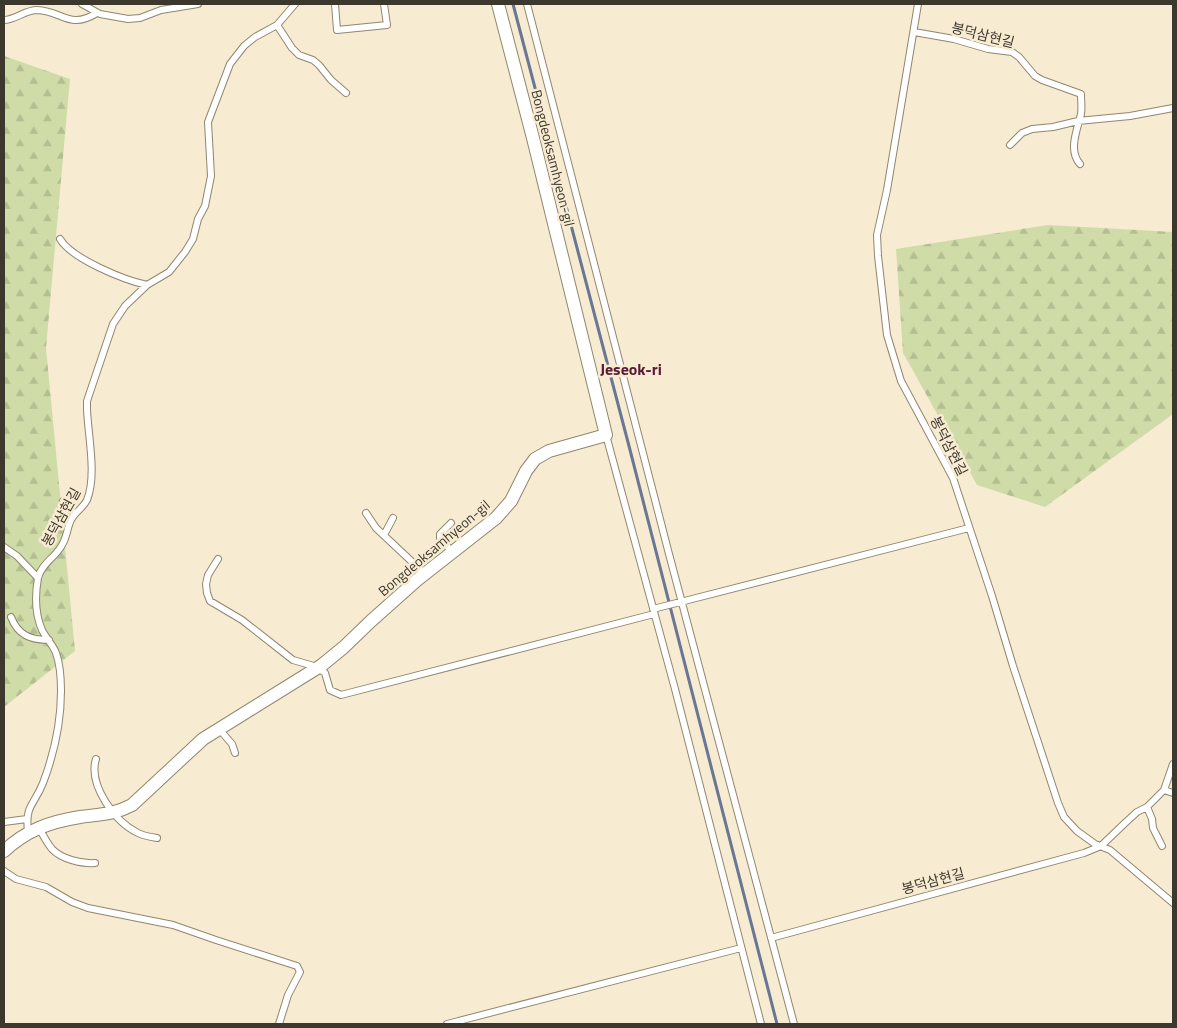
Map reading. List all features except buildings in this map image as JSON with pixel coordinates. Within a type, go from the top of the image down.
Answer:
[{"type":"street","name":"Bongdeoksamhyeon-gil","points":[[4,852],[31,826],[114,813],[132,805],[203,739],[318,668],[425,574],[496,518],[511,501],[526,471],[535,459],[549,451],[606,435],[498,4]]},
{"type":"lane","points":[[82,4],[97,12],[120,19],[136,19],[161,10],[198,4]]},
{"type":"lane","points":[[294,4],[278,25],[292,48],[299,55],[313,60],[346,93]]},
{"type":"lane","points":[[335,4],[337,30],[387,25],[384,4]]},
{"type":"lane","points":[[527,4],[680,602],[794,1024]]},
{"type":"lane","name":"봉덕삼현길","points":[[918,4],[887,190],[877,235],[887,335],[898,375],[953,478],[1058,803],[1064,816],[1077,831],[1110,850],[1173,903]]},
{"type":"lane","points":[[4,20],[38,10],[74,20],[85,19],[97,12]]},
{"type":"lane","name":"봉덕삼현길","points":[[38,578],[42,568],[61,548],[74,514],[86,502],[91,484],[87,409],[91,386],[113,324],[125,306],[147,285],[170,272],[193,239],[198,219],[205,206],[211,176],[208,122],[230,64],[244,46],[255,37],[278,25]]},
{"type":"lane","name":"봉덕삼현길","points":[[914,32],[954,39],[988,49],[1012,52],[1019,57],[1035,76],[1081,94],[1081,113],[1078,121],[1074,154],[1080,164]]},
{"type":"lane","points":[[1010,145],[1022,133],[1032,129],[1078,121],[1130,116],[1173,108]]},
{"type":"lane","points":[[60,239],[66,247],[115,275],[147,285]]},
{"type":"lane","points":[[606,435],[654,611],[761,1024]]},
{"type":"lane","points":[[63,501],[74,514]]},
{"type":"lane","points":[[366,513],[376,528],[425,574]]},
{"type":"lane","points":[[384,535],[393,518]]},
{"type":"lane","points":[[451,522],[440,534],[440,538],[452,552]]},
{"type":"lane","points":[[218,559],[208,575],[206,584],[206,593],[210,601],[242,620],[293,660],[318,668],[325,673],[330,690],[340,695],[654,611],[680,602],[969,528]]},
{"type":"lane","points":[[4,547],[17,556],[38,578],[36,606],[42,630],[56,653],[60,677],[60,710],[53,754],[43,784],[30,806],[31,826]]},
{"type":"lane","points":[[11,617],[18,630],[24,635],[32,639],[48,640]]},
{"type":"lane","points":[[219,729],[232,744],[234,752]]},
{"type":"lane","points":[[96,759],[94,772],[96,784],[114,813],[139,834],[157,838]]},
{"type":"lane","name":"봉덕삼현길","points":[[770,938],[1084,853],[1101,846],[1164,790],[1173,764]]},
{"type":"lane","points":[[1164,790],[1173,793]]},
{"type":"lane","points":[[1146,807],[1162,846]]},
{"type":"lane","points":[[4,822],[31,826],[57,853],[89,864],[95,863]]},
{"type":"lane","points":[[4,871],[16,879],[46,887],[72,902],[88,908],[173,925],[297,966],[300,972],[288,995],[279,1024]]},
{"type":"lane","points":[[446,1024],[741,948]]},
{"type":"green space","points":[[4,56],[70,79],[46,348],[75,651],[4,707]]},
{"type":"green space","points":[[1048,225],[1173,232],[1173,414],[1045,507],[977,485],[903,353],[896,249]]},
{"type":"waterway","points":[[513,4],[629,446],[777,1024]]},
{"type":"district","name":"Jeseok-ri","points":[[631,369]]}]
